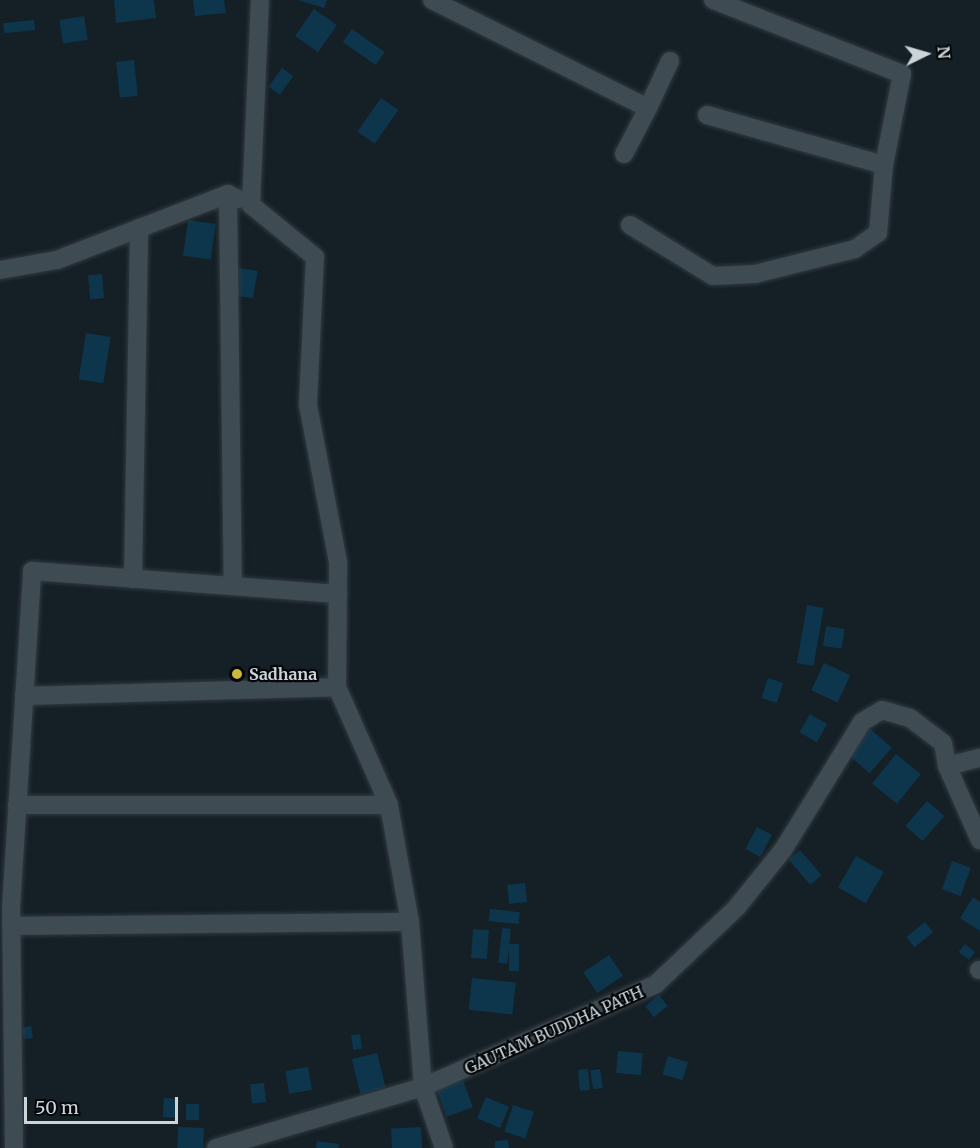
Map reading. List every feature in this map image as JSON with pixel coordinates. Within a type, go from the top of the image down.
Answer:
[{"type":"street","points":[[432,0],[648,108]]},
{"type":"street","points":[[630,225],[713,276],[755,274],[855,249],[878,233],[884,165],[902,74],[712,0]]},
{"type":"street","points":[[250,205],[257,2]]},
{"type":"street","points":[[624,154],[670,61]]},
{"type":"street","points":[[707,115],[884,165]]},
{"type":"street","points":[[228,194],[233,585]]},
{"type":"street","points":[[0,270],[57,260],[228,194],[250,205],[315,257],[308,404],[338,562],[337,687],[389,805],[410,922],[423,1087],[444,1148]]},
{"type":"street","points":[[134,579],[140,228]]},
{"type":"street","points":[[14,1148],[11,926],[32,571],[338,594]]},
{"type":"street","points":[[24,696],[337,687]]},
{"type":"street","name":"GAUTAM BUDDHA PATH","points":[[216,1148],[423,1087],[656,984],[737,907],[783,850],[862,722],[882,710],[910,718],[943,743],[947,766],[980,840]]},
{"type":"street","points":[[947,766],[980,758]]},
{"type":"street","points":[[17,806],[389,805]]},
{"type":"street","points":[[11,926],[410,922]]},
{"type":"building","points":[[114,0],[154,0],[156,18],[116,23]]},
{"type":"building","points":[[193,0],[224,0],[226,13],[195,16]]},
{"type":"building","points":[[298,0],[327,0],[324,8]]},
{"type":"building","points":[[314,9],[337,25],[318,52],[295,36]]},
{"type":"building","points":[[84,16],[88,40],[63,44],[59,20]]},
{"type":"building","points":[[34,20],[35,30],[4,33],[3,23]]},
{"type":"building","points":[[352,29],[385,52],[376,65],[343,42]]},
{"type":"building","points":[[134,60],[138,96],[120,98],[116,62]]},
{"type":"building","points":[[282,68],[293,76],[280,95],[268,87]]},
{"type":"building","points":[[381,98],[398,110],[375,144],[357,132]]},
{"type":"building","points":[[188,220],[216,224],[211,260],[183,256]]},
{"type":"building","points":[[235,267],[258,271],[253,299],[230,295]]},
{"type":"building","points":[[102,274],[104,298],[90,299],[88,275]]},
{"type":"building","points":[[86,333],[111,337],[103,383],[79,379]]},
{"type":"building","points":[[807,605],[824,608],[813,666],[797,663]]},
{"type":"building","points":[[826,626],[845,629],[842,649],[823,646]]},
{"type":"building","points":[[824,663],[850,675],[838,702],[811,690]]},
{"type":"building","points":[[768,678],[783,683],[777,703],[762,698]]},
{"type":"building","points":[[810,714],[827,724],[817,742],[800,732]]},
{"type":"building","points":[[867,726],[892,748],[870,773],[845,752]]},
{"type":"building","points":[[896,754],[921,774],[897,804],[872,784]]},
{"type":"building","points":[[927,801],[944,816],[923,841],[905,826]]},
{"type":"building","points":[[757,827],[772,835],[760,857],[745,849]]},
{"type":"building","points":[[800,850],[822,875],[810,885],[789,860]]},
{"type":"building","points":[[856,856],[884,872],[866,903],[838,887]]},
{"type":"building","points":[[952,861],[971,868],[961,896],[942,889]]},
{"type":"building","points":[[525,883],[527,902],[509,904],[507,885]]},
{"type":"building","points":[[973,897],[980,902],[980,931],[960,918]]},
{"type":"building","points":[[490,909],[520,912],[519,924],[489,921]]},
{"type":"building","points":[[925,922],[933,932],[915,947],[906,937]]},
{"type":"building","points":[[502,928],[511,929],[507,964],[498,963]]},
{"type":"building","points":[[473,929],[489,930],[487,959],[471,958]]},
{"type":"building","points":[[509,944],[519,944],[519,971],[509,971]]},
{"type":"building","points":[[965,944],[975,952],[969,960],[959,952]]},
{"type":"building","points":[[609,955],[623,976],[597,993],[583,972]]},
{"type":"building","points":[[472,978],[516,983],[512,1014],[469,1010]]},
{"type":"building","points":[[659,995],[668,1006],[654,1017],[645,1006]]},
{"type":"building","points":[[31,1026],[33,1038],[24,1039],[22,1027]]},
{"type":"building","points":[[360,1034],[362,1049],[353,1050],[351,1035]]},
{"type":"building","points":[[618,1051],[643,1053],[641,1075],[616,1073]]},
{"type":"building","points":[[377,1053],[386,1088],[360,1094],[352,1059]]},
{"type":"building","points":[[668,1056],[688,1062],[683,1080],[662,1074]]},
{"type":"building","points":[[308,1067],[312,1090],[289,1094],[285,1071]]},
{"type":"building","points":[[588,1069],[590,1090],[580,1091],[578,1070]]},
{"type":"building","points":[[600,1069],[603,1088],[593,1089],[590,1071]]},
{"type":"building","points":[[463,1080],[473,1107],[447,1117],[437,1090]]},
{"type":"building","points":[[264,1083],[266,1102],[252,1103],[250,1084]]},
{"type":"building","points":[[486,1097],[509,1107],[500,1128],[477,1118]]},
{"type":"building","points":[[164,1098],[179,1099],[178,1118],[163,1117]]},
{"type":"building","points":[[186,1104],[199,1104],[199,1120],[186,1120]]},
{"type":"building","points":[[513,1105],[534,1112],[525,1138],[504,1132]]},
{"type":"building","points":[[178,1127],[204,1128],[203,1148],[177,1148]]},
{"type":"building","points":[[421,1127],[422,1148],[392,1148],[391,1129]]},
{"type":"building","points":[[508,1140],[509,1148],[495,1148],[495,1141]]},
{"type":"building","points":[[317,1141],[339,1144],[338,1148],[316,1148]]},
{"type":"place","name":"Sadhana","points":[[237,674]]}]
